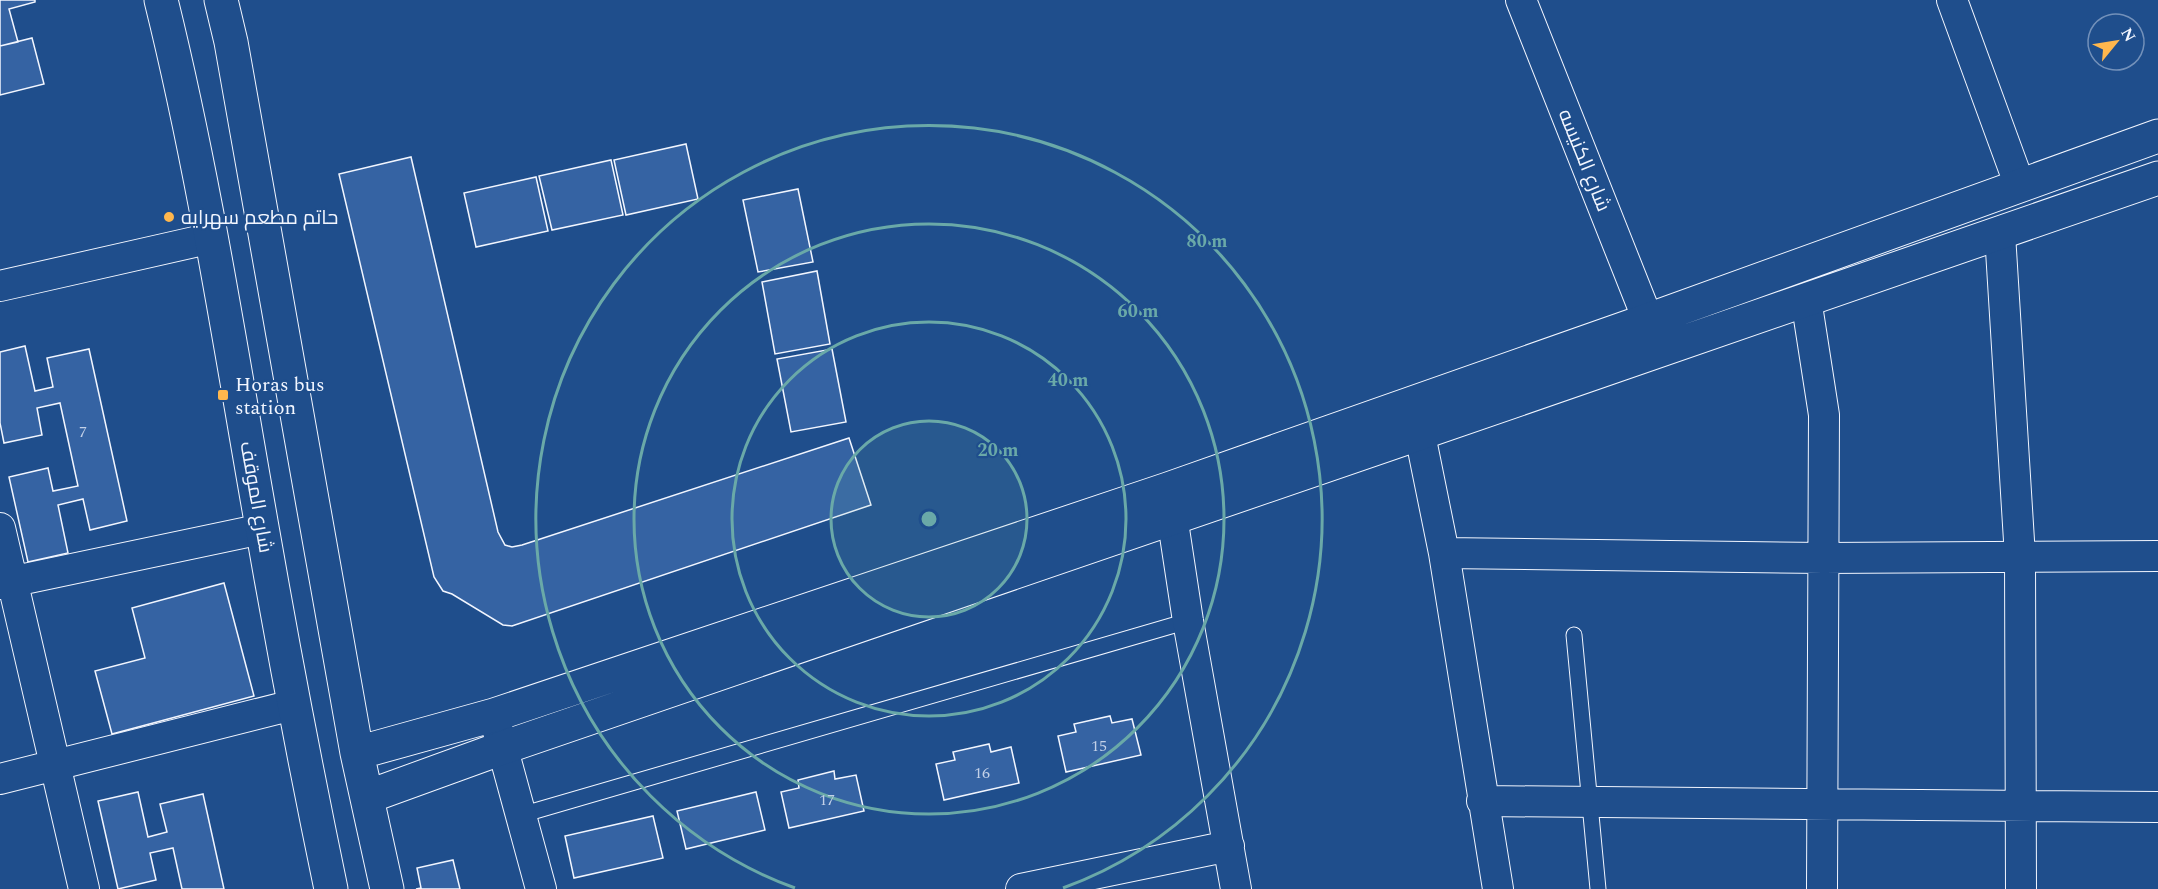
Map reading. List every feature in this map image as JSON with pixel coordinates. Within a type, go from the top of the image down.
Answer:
[{"type":"street","name":"شارع الموقف","points":[[161,0],[212,238],[293,705],[330,889]]},
{"type":"street","points":[[221,0],[233,54],[357,753],[387,889]]},
{"type":"street","name":"شارع الكنيسه","points":[[1521,0],[1648,320]]},
{"type":"street","points":[[1952,0],[2020,186]]},
{"type":"street","points":[[1418,418],[1648,320],[2158,136]]},
{"type":"street","points":[[367,797],[1170,504],[1418,418],[1806,299],[2158,178]]},
{"type":"street","points":[[2000,234],[2020,557],[2021,889]]},
{"type":"street","points":[[0,286],[212,238]]},
{"type":"street","points":[[1806,299],[1824,415],[1822,889]]},
{"type":"street","points":[[1418,418],[1444,553],[1482,801],[1498,889]]},
{"type":"street","points":[[357,753],[494,715],[1170,504]]},
{"type":"street","points":[[1170,504],[1188,621],[1236,889]]},
{"type":"street","points":[[0,528],[6,583],[55,765],[84,889]]},
{"type":"street","points":[[6,583],[262,528]]},
{"type":"street","points":[[1444,553],[1823,558],[2158,556]]},
{"type":"street","points":[[0,779],[293,705]]},
{"type":"street","points":[[494,715],[541,889]]},
{"type":"street","points":[[1482,801],[2158,807]]},
{"type":"street","points":[[1021,889],[1229,846]]},
{"type":"lane","points":[[521,815],[1188,621]]},
{"type":"lane","points":[[1574,635],[1598,889]]},
{"type":"building","points":[[0,0],[35,0],[35,2],[9,9],[18,42],[0,46]]},
{"type":"building","points":[[32,38],[44,84],[0,95],[0,46]]},
{"type":"building","points":[[686,144],[698,199],[626,215],[614,160]]},
{"type":"building","points":[[411,157],[498,532],[505,545],[512,547],[522,545],[849,438],[871,505],[512,626],[503,625],[452,594],[443,591],[434,577],[339,174]]},
{"type":"building","points":[[611,160],[623,215],[552,230],[539,176]]},
{"type":"building","points":[[536,177],[548,231],[476,247],[464,193]]},
{"type":"building","points":[[798,189],[813,262],[758,272],[743,200]]},
{"type":"building","points":[[817,271],[830,344],[775,354],[762,282]]},
{"type":"building","points":[[25,346],[35,391],[53,387],[47,358],[89,349],[127,521],[90,530],[83,499],[58,505],[68,553],[28,562],[9,477],[48,468],[53,491],[78,486],[60,403],[37,408],[42,435],[4,443],[0,423],[0,352]]},
{"type":"building","points":[[832,349],[846,422],[791,432],[777,359]]},
{"type":"building","points":[[224,583],[254,696],[112,734],[95,671],[145,658],[132,608]]},
{"type":"building","points":[[1110,716],[1112,723],[1132,719],[1141,755],[1066,772],[1058,736],[1076,732],[1074,724]]},
{"type":"building","points":[[989,744],[991,752],[1011,747],[1019,783],[944,800],[936,764],[955,760],[953,752]]},
{"type":"building","points":[[834,771],[835,779],[856,775],[864,811],[789,828],[781,792],[799,788],[798,780]]},
{"type":"building","points":[[138,792],[148,837],[167,832],[160,804],[203,794],[224,889],[182,889],[173,848],[150,853],[156,880],[118,889],[98,801]]},
{"type":"building","points":[[756,792],[765,830],[686,849],[677,811]]},
{"type":"building","points":[[653,816],[663,858],[574,878],[565,836]]},
{"type":"building","points":[[453,860],[460,889],[416,889],[421,888],[417,868]]},
{"type":"place","name":"حاتم مطعم سهرايه","points":[[169,217]]},
{"type":"place","name":"Horas bus station","points":[[223,395]]}]
